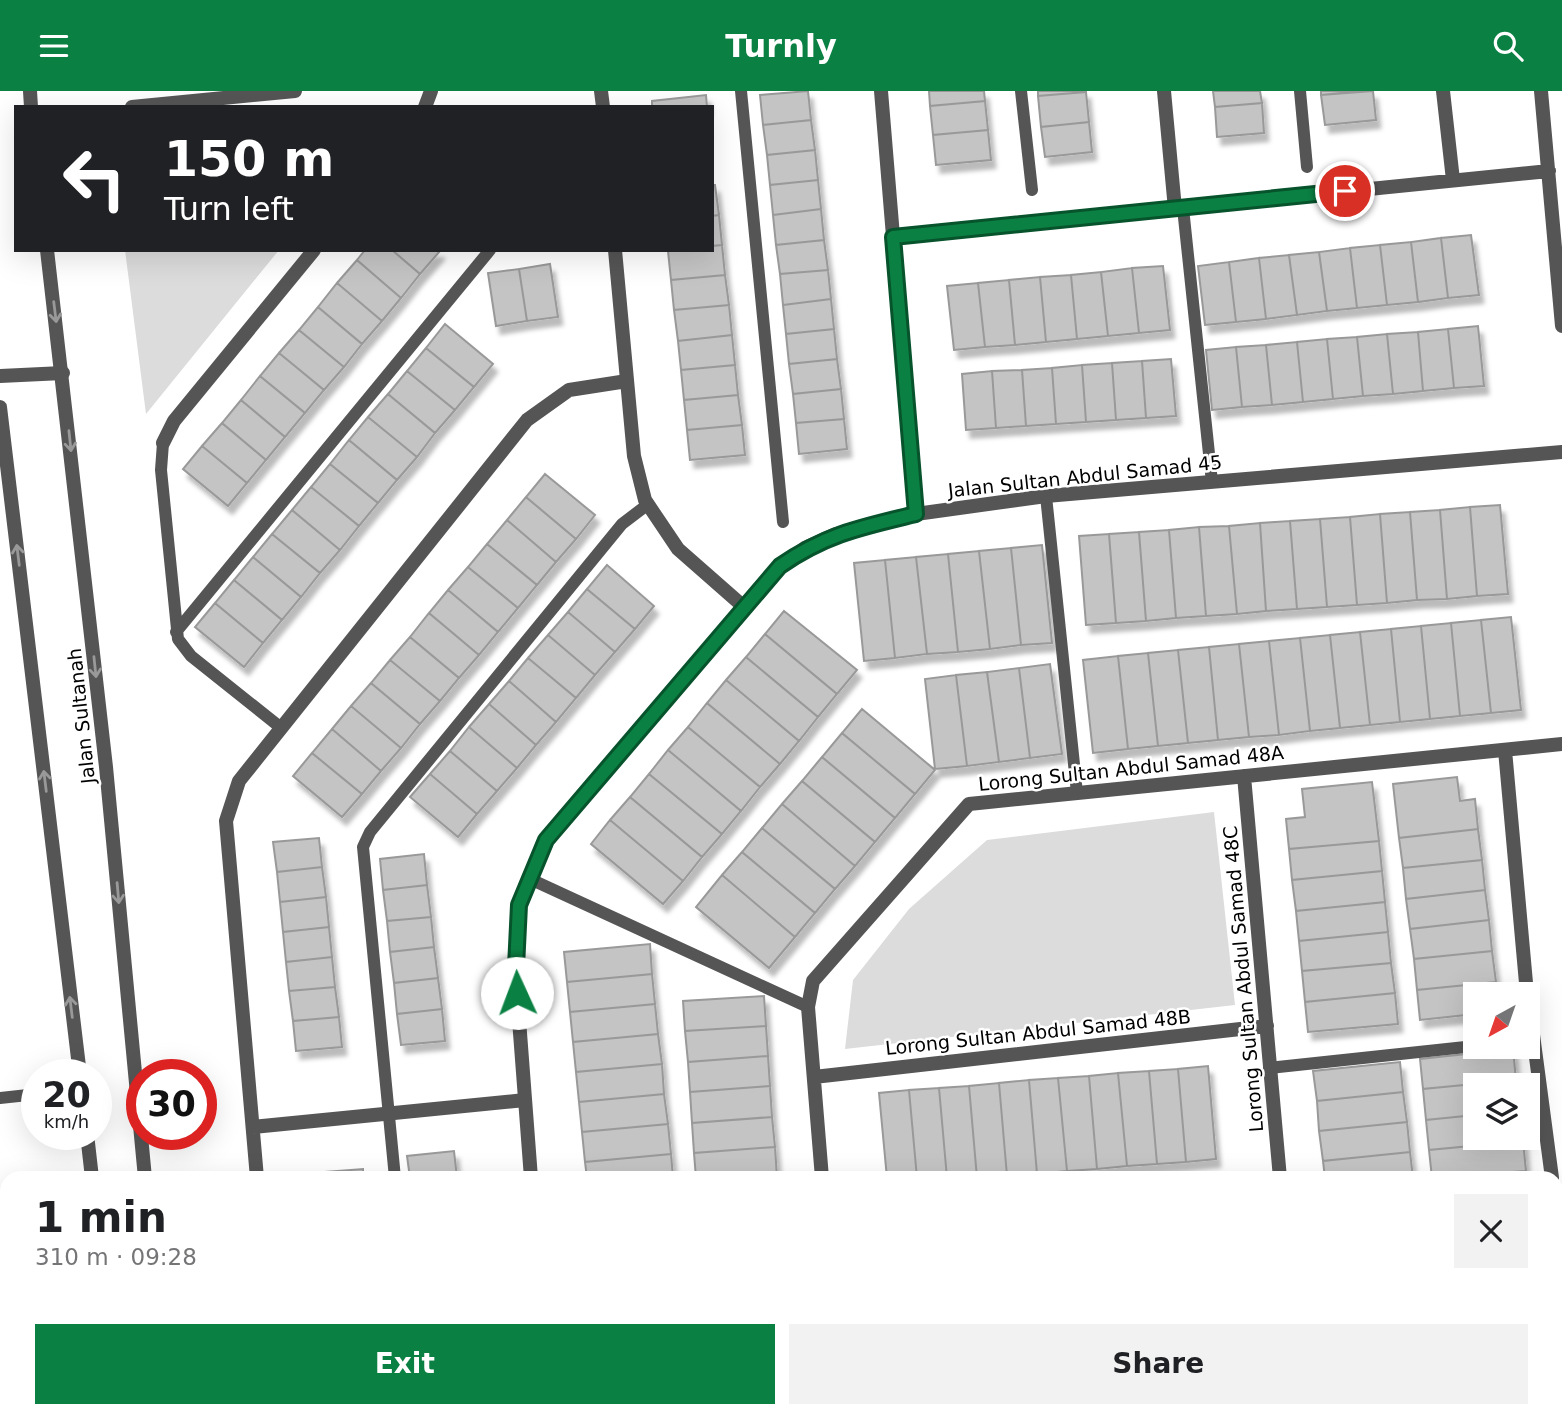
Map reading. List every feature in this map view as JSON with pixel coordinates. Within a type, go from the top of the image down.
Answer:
[{"type":"street","points":[[152,105],[295,91]]},
{"type":"street","points":[[881,91],[916,514]]},
{"type":"street","points":[[1164,91],[1179,208]]},
{"type":"street","points":[[1443,91],[1453,180]]},
{"type":"street","points":[[1541,91],[1562,326]]},
{"type":"street","points":[[893,237],[1549,170]]},
{"type":"street","name":"Jalan Sultanah","points":[[47,252],[106,767],[144,1171]]},
{"type":"street","points":[[163,443],[174,421],[312,252]]},
{"type":"street","points":[[615,252],[634,456],[647,505],[678,549],[744,607]]},
{"type":"street","points":[[0,376],[63,373]]},
{"type":"street","points":[[256,1171],[226,821],[239,781],[527,420],[569,390],[627,381]]},
{"type":"street","points":[[0,407],[78,1059]]},
{"type":"street","name":"Jalan Sultan Abdul Samad 45","points":[[530,1171],[516,967],[519,905],[546,840],[780,566],[805,548],[836,534],[916,514],[1046,496],[1562,452]]},
{"type":"street","name":"Lorong Sultan Abdul Samad 48A","points":[[821,1171],[808,1007],[813,981],[969,804],[1562,744]]},
{"type":"street","points":[[1505,750],[1527,982]]},
{"type":"street","name":"Lorong Sultan Abdul Samad 48C","points":[[1244,776],[1279,1171]]},
{"type":"street","name":"Lorong Sultan Abdul Samad 48B","points":[[814,1077],[1267,1026]]},
{"type":"street","points":[[1533,1059],[1551,1171]]},
{"type":"street","points":[[253,1127],[525,1100]]},
{"type":"street","points":[[89,1150],[91,1171]]},
{"type":"lane","points":[[741,91],[783,522]]},
{"type":"lane","points":[[1021,91],[1032,190]]},
{"type":"lane","points":[[1300,91],[1307,167]]},
{"type":"lane","points":[[1179,208],[1212,482]]},
{"type":"lane","points":[[176,632],[488,252]]},
{"type":"lane","points":[[163,443],[160,470],[176,632],[191,656],[280,727]]},
{"type":"lane","points":[[1046,496],[1077,793]]},
{"type":"lane","points":[[394,1171],[363,847],[370,832],[622,524],[647,505]]},
{"type":"lane","points":[[530,879],[808,1007]]},
{"type":"lane","points":[[1269,1068],[1463,1047]]},
{"type":"lane","points":[[0,1098],[21,1096]]},
{"type":"shaded area","points":[[125,252],[277,252],[146,414]]},
{"type":"shaded area","points":[[1214,812],[1235,1005],[845,1049],[853,980],[909,909],[987,840]]},
{"type":"building","points":[[808,91],[811,120],[763,125],[760,95]]},
{"type":"building","points":[[929,91],[984,91],[985,101],[930,106]]},
{"type":"building","points":[[1038,91],[1086,91],[1086,92],[1038,96]]},
{"type":"building","points":[[1213,91],[1260,91],[1262,103],[1215,107]]},
{"type":"building","points":[[1321,91],[1361,91],[1321,95]]},
{"type":"building","points":[[1373,91],[1376,120],[1325,125],[1321,95]]},
{"type":"building","points":[[1086,92],[1089,122],[1041,127],[1038,96]]},
{"type":"building","points":[[706,95],[707,105],[652,105],[652,101]]},
{"type":"building","points":[[985,101],[988,130],[933,135],[930,106]]},
{"type":"building","points":[[1262,103],[1264,133],[1217,137],[1215,107]]},
{"type":"building","points":[[811,120],[815,150],[767,155],[763,125]]},
{"type":"building","points":[[1089,122],[1092,152],[1045,157],[1041,127]]},
{"type":"building","points":[[988,130],[991,160],[936,165],[933,135]]},
{"type":"building","points":[[815,150],[818,180],[770,185],[767,155]]},
{"type":"building","points":[[818,180],[821,209],[773,215],[770,185]]},
{"type":"building","points":[[714,185],[715,185],[719,215],[714,216]]},
{"type":"building","points":[[821,209],[824,240],[776,245],[773,215]]},
{"type":"building","points":[[719,215],[722,245],[714,246],[714,216]]},
{"type":"building","points":[[1471,235],[1479,295],[1448,298],[1441,238]]},
{"type":"building","points":[[1441,238],[1448,298],[1418,302],[1411,242]]},
{"type":"building","points":[[824,240],[828,270],[780,274],[776,245]]},
{"type":"building","points":[[1411,242],[1418,302],[1387,305],[1380,245]]},
{"type":"building","points":[[722,245],[725,275],[671,280],[668,252],[714,252],[714,246]]},
{"type":"building","points":[[1380,245],[1387,305],[1357,308],[1350,248]]},
{"type":"building","points":[[1350,248],[1357,308],[1327,311],[1319,252]]},
{"type":"building","points":[[363,252],[394,252],[420,274],[401,298],[357,260]]},
{"type":"building","points":[[394,252],[439,252],[420,274]]},
{"type":"building","points":[[1319,252],[1327,311],[1297,315],[1289,255]]},
{"type":"building","points":[[1289,255],[1297,315],[1266,319],[1259,258]]},
{"type":"building","points":[[1259,258],[1266,319],[1236,322],[1229,262]]},
{"type":"building","points":[[357,260],[401,298],[382,321],[337,283]]},
{"type":"building","points":[[1229,262],[1236,322],[1205,325],[1198,266]]},
{"type":"building","points":[[550,264],[558,317],[527,321],[519,269]]},
{"type":"building","points":[[1163,266],[1170,330],[1139,333],[1132,268]]},
{"type":"building","points":[[1132,268],[1139,333],[1108,336],[1101,272]]},
{"type":"building","points":[[519,269],[527,321],[496,326],[488,273]]},
{"type":"building","points":[[828,270],[831,299],[783,305],[780,274]]},
{"type":"building","points":[[1101,272],[1108,336],[1077,339],[1071,275]]},
{"type":"building","points":[[725,275],[729,305],[674,310],[671,280]]},
{"type":"building","points":[[1071,275],[1077,339],[1046,342],[1040,277]]},
{"type":"building","points":[[1040,277],[1046,342],[1015,345],[1009,280]]},
{"type":"building","points":[[1009,280],[1015,345],[985,347],[978,283]]},
{"type":"building","points":[[337,283],[382,321],[362,344],[318,307]]},
{"type":"building","points":[[978,283],[985,347],[954,350],[947,286]]},
{"type":"building","points":[[831,299],[834,329],[786,334],[783,305]]},
{"type":"building","points":[[729,305],[732,335],[678,341],[674,310]]},
{"type":"building","points":[[318,307],[362,344],[344,367],[299,330]]},
{"type":"building","points":[[445,324],[493,364],[474,387],[426,348]]},
{"type":"building","points":[[1478,326],[1484,386],[1454,388],[1448,329]]},
{"type":"building","points":[[834,329],[837,359],[789,364],[786,334]]},
{"type":"building","points":[[1448,329],[1454,388],[1423,391],[1418,332]]},
{"type":"building","points":[[299,330],[344,367],[324,390],[279,353]]},
{"type":"building","points":[[1418,332],[1423,391],[1393,394],[1387,334]]},
{"type":"building","points":[[1387,334],[1393,394],[1363,396],[1357,337]]},
{"type":"building","points":[[732,335],[735,365],[681,370],[678,341]]},
{"type":"building","points":[[1357,337],[1363,396],[1333,399],[1327,339]]},
{"type":"building","points":[[1327,339],[1333,399],[1303,402],[1297,342]]},
{"type":"building","points":[[1297,342],[1303,402],[1272,405],[1266,345]]},
{"type":"building","points":[[1266,345],[1272,405],[1242,407],[1236,347]]},
{"type":"building","points":[[1236,347],[1242,407],[1212,410],[1206,350]]},
{"type":"building","points":[[426,348],[474,387],[455,410],[407,371]]},
{"type":"building","points":[[279,353],[324,390],[305,413],[260,376]]},
{"type":"building","points":[[837,359],[841,389],[793,394],[789,364]]},
{"type":"building","points":[[1171,359],[1176,416],[1146,418],[1142,361]]},
{"type":"building","points":[[1142,361],[1146,418],[1116,420],[1112,363]]},
{"type":"building","points":[[1112,363],[1116,420],[1086,422],[1082,365]]},
{"type":"building","points":[[735,365],[738,395],[684,400],[681,370]]},
{"type":"building","points":[[1082,365],[1086,422],[1056,424],[1052,368]]},
{"type":"building","points":[[1052,368],[1056,424],[1026,426],[1022,370]]},
{"type":"building","points":[[1022,370],[1026,426],[996,428],[992,371]]},
{"type":"building","points":[[407,371],[455,410],[435,433],[388,394]]},
{"type":"building","points":[[992,371],[996,428],[966,430],[962,374]]},
{"type":"building","points":[[260,376],[305,413],[285,437],[241,400]]},
{"type":"building","points":[[841,389],[844,419],[796,423],[793,394]]},
{"type":"building","points":[[388,394],[435,433],[417,457],[368,417]]},
{"type":"building","points":[[738,395],[742,425],[687,430],[684,400]]},
{"type":"building","points":[[241,400],[285,437],[266,460],[222,423]]},
{"type":"building","points":[[368,417],[417,457],[397,480],[349,440]]},
{"type":"building","points":[[844,419],[847,449],[799,454],[796,423]]},
{"type":"building","points":[[222,423],[266,460],[247,483],[202,446]]},
{"type":"building","points":[[742,425],[745,455],[690,460],[687,430]]},
{"type":"building","points":[[349,440],[397,480],[378,503],[330,464]]},
{"type":"building","points":[[202,446],[247,483],[228,506],[183,469]]},
{"type":"building","points":[[330,464],[378,503],[359,526],[311,487]]},
{"type":"building","points":[[545,474],[595,515],[576,539],[526,497]]},
{"type":"building","points":[[311,487],[359,526],[340,550],[292,510]]},
{"type":"building","points":[[526,497],[576,539],[556,562],[507,520]]},
{"type":"building","points":[[1500,505],[1508,594],[1477,596],[1470,507]]},
{"type":"building","points":[[1470,507],[1477,596],[1447,599],[1440,510]]},
{"type":"building","points":[[292,510],[340,550],[320,573],[272,534]]},
{"type":"building","points":[[1440,510],[1447,599],[1417,600],[1410,512]]},
{"type":"building","points":[[1410,512],[1417,600],[1387,603],[1380,514]]},
{"type":"building","points":[[1380,514],[1387,603],[1357,605],[1350,517]]},
{"type":"building","points":[[1350,517],[1357,605],[1327,607],[1320,519]]},
{"type":"building","points":[[1320,519],[1327,607],[1297,609],[1290,521]]},
{"type":"building","points":[[507,520],[556,562],[537,585],[487,544]]},
{"type":"building","points":[[1290,521],[1297,609],[1266,611],[1260,523]]},
{"type":"building","points":[[1260,523],[1266,611],[1237,614],[1229,526]]},
{"type":"building","points":[[1229,526],[1237,614],[1206,616],[1199,527]]},
{"type":"building","points":[[1199,527],[1206,616],[1176,618],[1169,530]]},
{"type":"building","points":[[1169,530],[1176,618],[1146,621],[1139,532]]},
{"type":"building","points":[[1139,532],[1146,621],[1116,623],[1109,534]]},
{"type":"building","points":[[272,534],[320,573],[301,597],[253,557]]},
{"type":"building","points":[[1109,534],[1116,623],[1086,625],[1079,536]]},
{"type":"building","points":[[487,544],[537,585],[518,608],[468,567]]},
{"type":"building","points":[[1042,545],[1052,643],[1021,645],[1011,548]]},
{"type":"building","points":[[1011,548],[1021,645],[990,649],[979,551]]},
{"type":"building","points":[[979,551],[990,649],[958,652],[948,554]]},
{"type":"building","points":[[948,554],[958,652],[927,654],[916,557]]},
{"type":"building","points":[[253,557],[301,597],[282,620],[234,580]]},
{"type":"building","points":[[916,557],[927,654],[895,658],[885,560]]},
{"type":"building","points":[[885,560],[895,658],[864,661],[854,563]]},
{"type":"building","points":[[607,565],[654,606],[635,629],[587,589]]},
{"type":"building","points":[[468,567],[518,608],[498,632],[448,590]]},
{"type":"building","points":[[234,580],[282,620],[263,643],[215,603]]},
{"type":"building","points":[[587,589],[635,629],[615,652],[568,612]]},
{"type":"building","points":[[448,590],[498,632],[479,655],[429,613]]},
{"type":"building","points":[[215,603],[263,643],[244,667],[195,627]]},
{"type":"building","points":[[784,611],[857,670],[837,694],[765,634]]},
{"type":"building","points":[[568,612],[615,652],[595,675],[548,635]]},
{"type":"building","points":[[429,613],[479,655],[459,678],[410,637]]},
{"type":"building","points":[[1511,617],[1521,710],[1491,713],[1481,620]]},
{"type":"building","points":[[1481,620],[1491,713],[1460,716],[1451,623]]},
{"type":"building","points":[[1451,623],[1460,716],[1430,719],[1421,626]]},
{"type":"building","points":[[1421,626],[1430,719],[1400,722],[1391,629]]},
{"type":"building","points":[[1391,629],[1400,722],[1370,725],[1360,632]]},
{"type":"building","points":[[1360,632],[1370,725],[1340,728],[1330,635]]},
{"type":"building","points":[[765,634],[837,694],[818,717],[746,657]]},
{"type":"building","points":[[548,635],[595,675],[576,698],[528,658]]},
{"type":"building","points":[[1330,635],[1340,728],[1310,731],[1300,638]]},
{"type":"building","points":[[410,637],[459,678],[440,701],[390,660]]},
{"type":"building","points":[[1300,638],[1310,731],[1279,735],[1269,641]]},
{"type":"building","points":[[1269,641],[1279,735],[1249,737],[1239,644]]},
{"type":"building","points":[[1239,644],[1249,737],[1218,740],[1209,647]]},
{"type":"building","points":[[1209,647],[1218,740],[1188,743],[1178,650]]},
{"type":"building","points":[[1178,650],[1188,743],[1158,746],[1148,653]]},
{"type":"building","points":[[1148,653],[1158,746],[1128,749],[1118,656]]},
{"type":"building","points":[[1118,656],[1128,749],[1093,753],[1083,660]]},
{"type":"building","points":[[746,657],[818,717],[799,741],[726,680]]},
{"type":"building","points":[[528,658],[576,698],[556,722],[509,681]]},
{"type":"building","points":[[390,660],[440,701],[420,724],[371,683]]},
{"type":"building","points":[[1050,664],[1062,754],[1030,758],[1019,668]]},
{"type":"building","points":[[1019,668],[1030,758],[999,762],[987,672]]},
{"type":"building","points":[[987,672],[999,762],[967,766],[956,675]]},
{"type":"building","points":[[956,675],[967,766],[935,769],[925,679]]},
{"type":"building","points":[[726,680],[799,741],[780,764],[707,703]]},
{"type":"building","points":[[509,681],[556,722],[536,745],[489,704]]},
{"type":"building","points":[[371,683],[420,724],[401,748],[351,706]]},
{"type":"building","points":[[707,703],[780,764],[760,787],[688,727]]},
{"type":"building","points":[[489,704],[536,745],[517,768],[469,727]]},
{"type":"building","points":[[351,706],[401,748],[381,771],[332,729]]},
{"type":"building","points":[[862,709],[935,770],[915,794],[842,733]]},
{"type":"building","points":[[469,727],[517,768],[497,791],[450,751]]},
{"type":"building","points":[[688,727],[760,787],[741,811],[668,750]]},
{"type":"building","points":[[332,729],[381,771],[362,794],[312,753]]},
{"type":"building","points":[[842,733],[915,794],[895,818],[822,757]]},
{"type":"building","points":[[668,750],[741,811],[722,834],[649,774]]},
{"type":"building","points":[[450,751],[497,791],[477,814],[430,774]]},
{"type":"building","points":[[312,753],[362,794],[342,817],[293,776]]},
{"type":"building","points":[[822,757],[895,818],[875,842],[802,781]]},
{"type":"building","points":[[430,774],[477,814],[458,837],[410,797]]},
{"type":"building","points":[[649,774],[722,834],[702,857],[630,797]]},
{"type":"building","points":[[1457,777],[1460,801],[1475,799],[1478,829],[1399,838],[1393,784]]},
{"type":"building","points":[[802,781],[875,842],[855,866],[782,804]]},
{"type":"building","points":[[1372,782],[1379,841],[1289,849],[1286,819],[1305,817],[1302,789]]},
{"type":"building","points":[[630,797],[702,857],[683,881],[610,820]]},
{"type":"building","points":[[782,804],[855,866],[835,889],[762,828]]},
{"type":"building","points":[[610,820],[683,881],[663,904],[591,844]]},
{"type":"building","points":[[762,828],[835,889],[815,913],[742,852]]},
{"type":"building","points":[[1478,829],[1482,860],[1403,868],[1399,838]]},
{"type":"building","points":[[319,838],[322,867],[277,872],[273,842]]},
{"type":"building","points":[[1379,841],[1382,871],[1292,880],[1289,849]]},
{"type":"building","points":[[742,852],[815,913],[795,937],[722,875]]},
{"type":"building","points":[[424,854],[427,885],[383,890],[380,859]]},
{"type":"building","points":[[1482,860],[1485,890],[1406,899],[1403,868]]},
{"type":"building","points":[[322,867],[326,897],[280,902],[277,872]]},
{"type":"building","points":[[1382,871],[1385,902],[1296,911],[1292,880]]},
{"type":"building","points":[[722,875],[795,937],[769,968],[696,907]]},
{"type":"building","points":[[427,885],[431,917],[387,921],[383,890]]},
{"type":"building","points":[[1485,890],[1489,920],[1410,929],[1406,899]]},
{"type":"building","points":[[326,897],[329,927],[283,932],[280,902]]},
{"type":"building","points":[[1385,902],[1388,932],[1299,941],[1296,911]]},
{"type":"building","points":[[431,917],[434,947],[390,952],[387,921]]},
{"type":"building","points":[[1489,920],[1492,951],[1414,959],[1410,929]]},
{"type":"building","points":[[329,927],[332,957],[286,962],[283,932]]},
{"type":"building","points":[[1388,932],[1391,963],[1302,971],[1299,941]]},
{"type":"building","points":[[650,944],[652,974],[567,982],[564,952]]},
{"type":"building","points":[[434,947],[438,978],[394,983],[390,952]]},
{"type":"building","points":[[1492,951],[1496,982],[1463,982],[1463,985],[1417,990],[1414,959]]},
{"type":"building","points":[[332,957],[335,987],[289,991],[286,962]]},
{"type":"building","points":[[1391,963],[1395,993],[1305,1002],[1302,971]]},
{"type":"building","points":[[652,974],[655,1004],[570,1012],[567,982]]},
{"type":"building","points":[[438,978],[442,1009],[397,1014],[394,983]]},
{"type":"building","points":[[1463,985],[1463,1015],[1420,1020],[1417,990]]},
{"type":"building","points":[[335,987],[339,1017],[293,1021],[289,991]]},
{"type":"building","points":[[1395,993],[1398,1024],[1308,1032],[1305,1002]]},
{"type":"building","points":[[764,996],[766,1026],[685,1031],[683,1001]]},
{"type":"building","points":[[655,1004],[658,1034],[573,1042],[570,1012]]},
{"type":"building","points":[[442,1009],[445,1041],[401,1045],[397,1014]]},
{"type":"building","points":[[339,1017],[342,1047],[296,1051],[293,1021]]},
{"type":"building","points":[[766,1026],[768,1056],[688,1062],[685,1031]]},
{"type":"building","points":[[658,1034],[662,1064],[576,1072],[573,1042]]},
{"type":"building","points":[[1463,1054],[1463,1059],[1514,1059],[1515,1073],[1463,1073],[1463,1085],[1423,1089],[1420,1059]]},
{"type":"building","points":[[768,1056],[770,1086],[690,1092],[688,1062]]},
{"type":"building","points":[[1400,1062],[1403,1092],[1317,1101],[1313,1071]]},
{"type":"building","points":[[662,1064],[664,1094],[579,1102],[576,1072]]},
{"type":"building","points":[[1208,1066],[1216,1159],[1186,1162],[1178,1069]]},
{"type":"building","points":[[1178,1069],[1186,1162],[1157,1164],[1149,1071]]},
{"type":"building","points":[[1149,1071],[1157,1164],[1127,1166],[1118,1073]]},
{"type":"building","points":[[1118,1073],[1127,1166],[1097,1169],[1089,1076]]},
{"type":"building","points":[[1089,1076],[1097,1169],[1067,1171],[1058,1078]]},
{"type":"building","points":[[1058,1078],[1067,1171],[1037,1171],[1029,1080]]},
{"type":"building","points":[[1029,1080],[1037,1171],[1007,1171],[999,1083]]},
{"type":"building","points":[[999,1083],[1007,1171],[976,1171],[969,1086]]},
{"type":"building","points":[[1463,1085],[1463,1116],[1426,1120],[1423,1089]]},
{"type":"building","points":[[770,1086],[772,1117],[692,1123],[690,1092]]},
{"type":"building","points":[[969,1086],[976,1171],[946,1171],[939,1088]]},
{"type":"building","points":[[939,1088],[946,1171],[916,1171],[909,1090]]},
{"type":"building","points":[[909,1090],[916,1171],[886,1171],[879,1093]]},
{"type":"building","points":[[1403,1092],[1407,1122],[1319,1131],[1317,1101]]},
{"type":"building","points":[[664,1094],[668,1124],[582,1132],[579,1102]]},
{"type":"building","points":[[1463,1116],[1463,1147],[1429,1150],[1426,1120]]},
{"type":"building","points":[[772,1117],[775,1147],[694,1153],[692,1123]]},
{"type":"building","points":[[1407,1122],[1410,1152],[1323,1161],[1319,1131]]},
{"type":"building","points":[[668,1124],[671,1154],[585,1162],[582,1132]]},
{"type":"building","points":[[775,1147],[777,1171],[695,1171],[694,1153]]},
{"type":"building","points":[[1463,1147],[1463,1150],[1524,1150],[1526,1171],[1431,1171],[1429,1150]]},
{"type":"building","points":[[454,1151],[456,1171],[409,1171],[407,1156]]},
{"type":"building","points":[[1410,1152],[1412,1171],[1324,1171],[1323,1161]]},
{"type":"building","points":[[671,1154],[672,1171],[586,1171],[585,1162]]},
{"type":"route","points":[[517,993],[519,905],[546,840],[780,566],[805,548],[836,534],[916,514],[893,237],[1345,191]]}]
